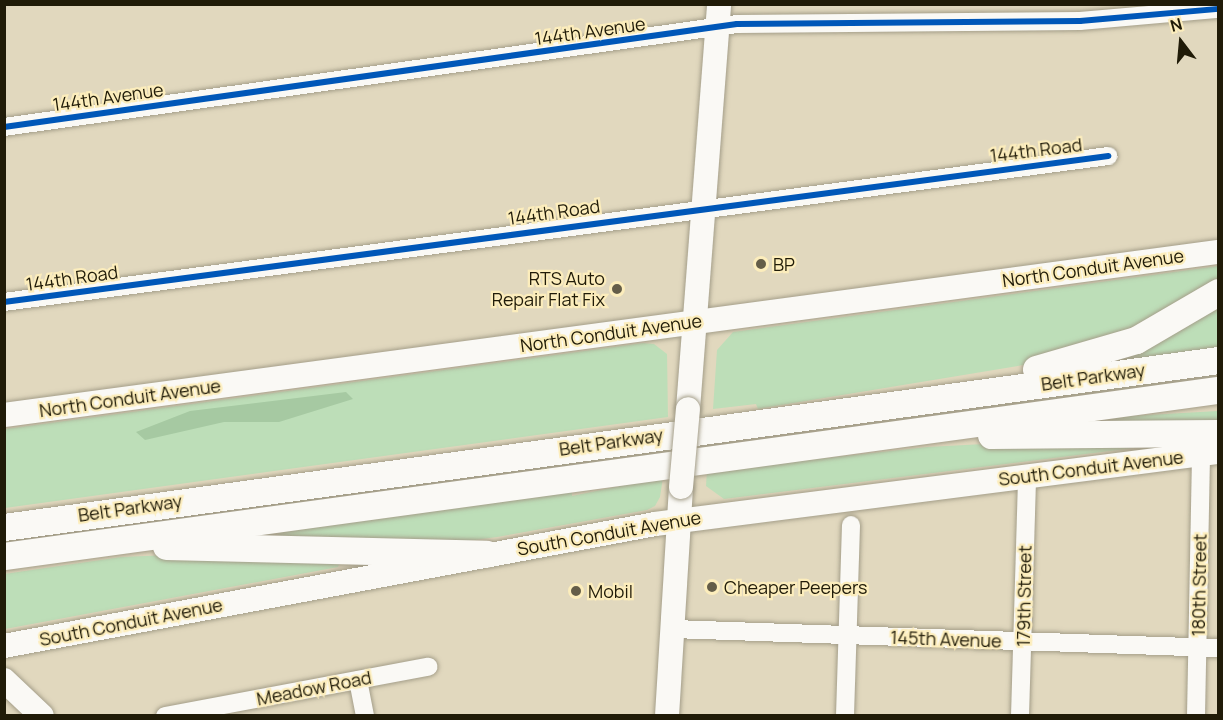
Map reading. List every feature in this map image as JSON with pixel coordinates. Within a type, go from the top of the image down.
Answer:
[{"type":"highway","points":[[848,410],[1101,353],[1152,333],[1218,292]]},
{"type":"highway","name":"Belt Parkway","points":[[4,527],[1218,360]]},
{"type":"highway","name":"Belt Parkway","points":[[4,556],[1218,390]]},
{"type":"highway","points":[[885,435],[1218,433]]},
{"type":"highway","points":[[57,547],[214,546],[486,554]]},
{"type":"main road","points":[[667,716],[681,487],[717,16]]},
{"type":"main road","name":"North Conduit Avenue","points":[[4,415],[1218,252]]},
{"type":"main road","name":"South Conduit Avenue","points":[[4,645],[679,520],[1210,453]]},
{"type":"main road","points":[[4,680],[42,716]]},
{"type":"street","name":"144th Avenue","points":[[6,123],[717,16],[737,24],[1218,9]]},
{"type":"street","name":"144th Road","points":[[4,303],[703,207],[1108,156]]},
{"type":"street","name":"180th Street","points":[[1196,716],[1210,453]]},
{"type":"street","name":"179th Street","points":[[1020,716],[1027,477]]},
{"type":"street","points":[[845,716],[851,525]]},
{"type":"street","name":"145th Avenue","points":[[673,630],[1218,648]]},
{"type":"street","name":"Meadow Road","points":[[165,716],[428,667]]},
{"type":"street","points":[[358,680],[365,716]]},
{"type":"green space","points":[[1218,266],[1218,283],[1150,326],[1036,363],[758,409],[756,404],[713,409],[717,350],[733,332]]},
{"type":"green space","points":[[1218,303],[1218,348],[1107,363]]},
{"type":"green space","points":[[643,343],[654,344],[667,354],[668,417],[5,508],[5,429]]},
{"type":"green space","points":[[346,392],[353,399],[279,422],[224,422],[145,440],[136,432],[190,411]]},
{"type":"green space","points":[[1218,411],[1218,427],[1112,424],[1111,417]]},
{"type":"green space","points":[[1024,442],[1150,446],[724,499],[706,486],[707,471],[927,447]]},
{"type":"green space","points":[[663,477],[660,497],[655,506],[647,510],[497,537],[460,542],[287,539],[278,535],[281,531],[572,491],[572,496]]},
{"type":"green space","points":[[195,554],[340,562],[338,567],[5,629],[4,574],[121,557]]},
{"type":"cycle path","points":[[4,127],[737,24],[1080,21],[1218,9]]},
{"type":"cycle path","points":[[4,302],[1108,156]]},
{"type":"place","name":"BP","points":[[761,264]]},
{"type":"place","name":"RTS Auto Repair Flat Fix","points":[[617,289]]},
{"type":"place","name":"Cheaper Peepers","points":[[712,587]]},
{"type":"place","name":"Mobil","points":[[576,591]]}]
